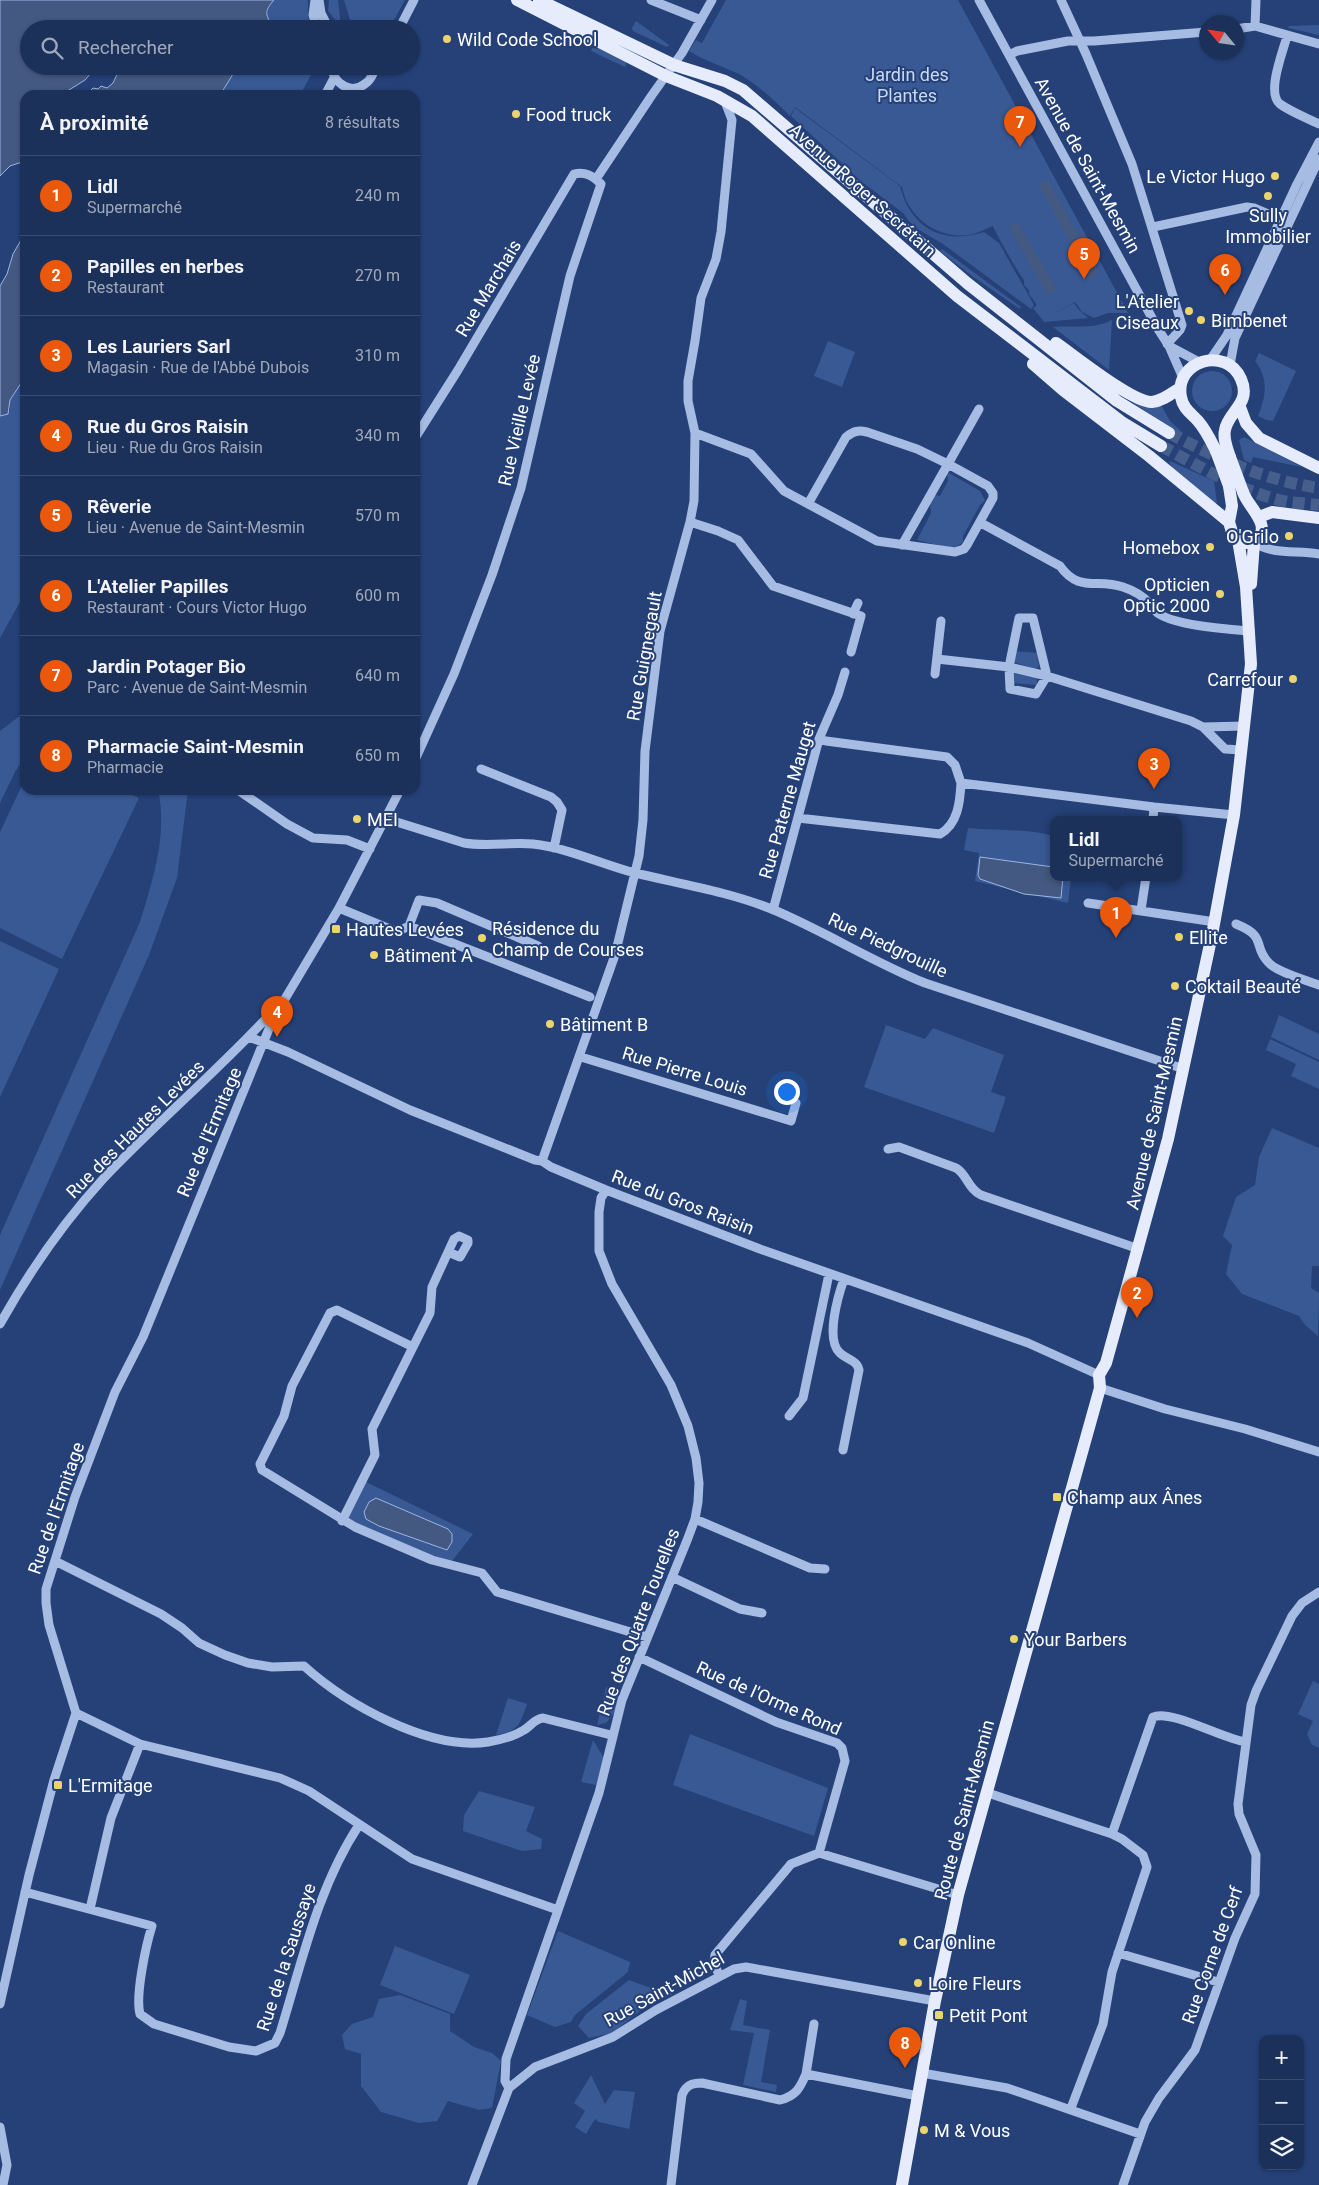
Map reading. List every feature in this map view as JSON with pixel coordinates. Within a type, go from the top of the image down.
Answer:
[{"type":"main road","name":"Avenue Roger Secrétain","points":[[511,0],[521,2],[666,76],[700,87],[752,116],[957,296],[1123,423],[1161,446]]},
{"type":"main road","name":"Avenue Roger Secrétain","points":[[539,0],[674,65],[725,81],[743,90],[967,283],[1117,401],[1169,433]]},
{"type":"main road","points":[[967,283],[1135,398],[1153,402],[1166,397],[1182,383]]},
{"type":"main road","points":[[957,296],[1063,390],[1149,456],[1229,522],[1232,506],[1229,486],[1216,451],[1199,422],[1186,410],[1180,396],[1182,383],[1187,371],[1205,361],[1220,361],[1230,365],[1242,380],[1244,389],[1240,407],[1227,422],[1224,436],[1246,500],[1260,517],[1262,529],[1260,536],[1254,543],[1249,617]]},
{"type":"main road","points":[[1240,407],[1246,423],[1259,438],[1319,468]]},
{"type":"main road","points":[[1260,517],[1272,512],[1319,518]]},
{"type":"main road","name":"Avenue de Saint-Mesmin","points":[[1083,1449],[1100,1388],[1099,1374],[1106,1363],[1139,1248],[1184,1069],[1215,922],[1234,815],[1251,664],[1246,587],[1238,540],[1232,532],[1229,522]]},
{"type":"main road","points":[[1238,540],[1254,543]]},
{"type":"main road","name":"Route de Saint-Mesmin","points":[[902,2185],[935,2001],[958,1895],[1083,1449]]},
{"type":"street","points":[[314,20],[313,15],[317,0]]},
{"type":"street","points":[[317,0],[324,20]]},
{"type":"street","points":[[404,20],[414,0]]},
{"type":"street","points":[[651,0],[700,20]]},
{"type":"street","points":[[596,180],[674,65],[712,0]]},
{"type":"street","name":"Avenue de Saint-Mesmin","points":[[979,0],[1168,345],[1182,383]]},
{"type":"street","points":[[1061,0],[1080,40],[1132,164],[1153,227],[1182,325],[1168,345],[1205,361],[1227,335],[1284,221],[1319,159]]},
{"type":"street","points":[[1255,26],[1256,0]]},
{"type":"street","points":[[1244,28],[1255,26],[1319,44]]},
{"type":"street","points":[[1009,55],[1017,50],[1080,40],[1094,41],[1199,33]]},
{"type":"street","points":[[1287,36],[1274,88],[1274,96],[1280,103],[1319,124]]},
{"type":"street","points":[[333,75],[334,78],[346,87],[353,88],[366,84]]},
{"type":"street","points":[[364,90],[371,75]]},
{"type":"street","points":[[328,90],[334,78]]},
{"type":"street","name":"Rue Guignegault","points":[[542,1160],[581,1057],[615,955],[635,873],[643,820],[645,751],[660,631],[690,522],[696,479],[695,433],[688,401],[688,381],[696,341],[701,298],[716,259],[721,232],[732,120],[724,99]]},
{"type":"street","points":[[732,120],[752,116]]},
{"type":"street","points":[[1230,365],[1235,338],[1319,142]]},
{"type":"street","name":"Rue Marchais","points":[[420,430],[463,362],[574,174],[581,172],[596,180]]},
{"type":"street","name":"Rue Vieille Levée","points":[[420,749],[454,674],[492,575],[521,488],[570,276],[601,184],[596,180]]},
{"type":"street","points":[[1153,227],[1247,207],[1284,221]]},
{"type":"street","points":[[902,545],[979,409]]},
{"type":"street","points":[[695,433],[751,454],[784,491],[808,504],[877,541],[955,552],[964,549],[981,523],[993,498],[993,493],[988,486],[917,449],[858,430],[846,437],[808,504]]},
{"type":"street","points":[[690,522],[738,540],[773,586],[861,616],[851,652]]},
{"type":"street","points":[[981,523],[1060,566],[1068,578],[1076,582],[1121,586],[1135,592],[1158,613],[1174,621],[1250,631]]},
{"type":"street","points":[[1254,543],[1271,551],[1319,554]]},
{"type":"street","points":[[853,614],[858,603]]},
{"type":"street","points":[[1020,618],[1033,618],[1047,676],[1036,694],[1010,689],[1008,667],[1020,618]]},
{"type":"street","points":[[935,674],[941,622]]},
{"type":"street","points":[[937,659],[1008,667],[1047,676],[1191,721],[1203,727],[1225,748],[1242,750]]},
{"type":"street","name":"Rue Paterne Mauget","points":[[773,910],[819,739],[838,695],[845,672]]},
{"type":"street","points":[[1203,727],[1245,726]]},
{"type":"street","points":[[798,818],[940,834],[949,828],[956,816],[961,783],[956,765],[947,757],[826,742],[819,739]]},
{"type":"street","points":[[481,769],[551,797],[557,802],[562,810],[554,848]]},
{"type":"street","points":[[961,783],[1234,815]]},
{"type":"street","points":[[245,795],[287,824],[312,838],[347,840],[370,849]]},
{"type":"street","points":[[249,1037],[264,1042],[284,999],[339,908],[387,819],[398,795]]},
{"type":"street","points":[[1153,816],[1154,807]]},
{"type":"street","name":"Rue Piedgrouille","points":[[387,819],[464,844],[531,844],[554,848],[635,873],[698,887],[773,910],[864,952],[897,971],[925,983],[1184,1069]]},
{"type":"street","points":[[1141,910],[1145,881]]},
{"type":"street","points":[[339,908],[397,932],[409,926],[419,900],[423,899],[437,903],[538,946]]},
{"type":"street","points":[[1088,903],[1215,922]]},
{"type":"street","points":[[1236,924],[1254,934],[1264,958],[1271,965],[1319,985]]},
{"type":"street","points":[[409,926],[590,997]]},
{"type":"street","name":"Rue des Hautes Levées","points":[[0,1324],[37,1262],[98,1186],[249,1037],[284,999]]},
{"type":"street","name":"Rue du Gros Raisin","points":[[264,1042],[410,1110],[535,1160],[542,1160],[551,1167],[606,1190],[829,1274],[1028,1343],[1099,1374]]},
{"type":"street","name":"Rue de l'Ermitage","points":[[76,1713],[49,1624],[46,1589],[75,1497],[115,1392],[143,1337],[264,1042]]},
{"type":"street","name":"Rue Pierre Louis","points":[[581,1057],[791,1121],[796,1103]]},
{"type":"street","points":[[888,1149],[899,1147],[956,1168],[962,1173],[972,1189],[981,1195],[1139,1248]]},
{"type":"street","name":"Rue des Quatre Tourelles","points":[[472,2185],[509,2088],[505,2081],[506,2059],[599,1793],[622,1700],[695,1519],[699,1483],[696,1458],[688,1426],[671,1385],[612,1284],[599,1252],[599,1212],[601,1198],[606,1190]]},
{"type":"street","points":[[342,1520],[375,1455],[372,1429],[430,1313],[432,1287],[448,1252]]},
{"type":"street","points":[[789,1416],[803,1398],[829,1274]]},
{"type":"street","points":[[842,1450],[859,1370],[858,1365],[854,1361],[837,1350],[832,1337],[844,1279]]},
{"type":"street","points":[[413,1347],[334,1310],[330,1313],[292,1386],[284,1416],[260,1464],[262,1470],[342,1520],[432,1560],[482,1573],[496,1592],[647,1637]]},
{"type":"street","points":[[1100,1388],[1165,1409],[1246,1429],[1319,1452]]},
{"type":"street","points":[[695,1519],[810,1568],[825,1569]]},
{"type":"street","points":[[55,1561],[161,1614],[200,1643],[225,1655],[248,1663],[272,1667],[304,1666],[317,1678],[373,1714],[417,1734],[471,1743],[486,1742],[522,1732],[539,1718],[543,1718],[612,1735]]},
{"type":"street","points":[[672,1577],[740,1609],[762,1613]]},
{"type":"street","name":"Rue Corne de Cerf","points":[[1123,2185],[1140,2134],[1159,2098],[1195,2050],[1218,1982],[1255,1894],[1256,1855],[1238,1809],[1251,1704],[1292,1616],[1302,1603],[1319,1592]]},
{"type":"street","name":"Rue de l'Orme Rond","points":[[639,1657],[776,1722],[832,1740],[842,1748],[845,1761],[819,1853]]},
{"type":"street","points":[[0,2004],[25,1892],[54,1780],[76,1713],[140,1744],[280,1778],[309,1791],[412,1860],[558,1910]]},
{"type":"street","points":[[1112,1834],[1153,1717],[1167,1715],[1232,1739],[1246,1742]]},
{"type":"street","points":[[90,1909],[111,1818],[140,1744]]},
{"type":"street","points":[[988,1793],[1112,1834],[1143,1855],[1147,1867],[1118,1953],[1103,2024],[1071,2108]]},
{"type":"street","name":"Rue de la Saussaye","points":[[25,1892],[152,1926],[147,1945],[139,2002],[139,2010],[143,2017],[154,2024],[229,2047],[249,2051],[263,2050],[275,2043],[280,2033],[329,1880],[344,1848],[359,1824]]},
{"type":"street","points":[[719,1976],[714,1963],[715,1956],[765,1894],[791,1864],[819,1853],[958,1895]]},
{"type":"street","points":[[1118,1953],[1218,1982]]},
{"type":"street","name":"Rue Saint-Michel","points":[[509,2088],[535,2067],[613,2037],[656,2010],[719,1976],[740,1967],[935,2001]]},
{"type":"street","points":[[671,2185],[684,2089],[692,2083],[702,2083],[780,2100],[790,2098],[799,2091],[806,2074],[814,2024]]},
{"type":"street","points":[[922,2073],[1007,2088],[1071,2108],[1140,2134]]},
{"type":"street","points":[[806,2074],[918,2096]]},
{"type":"street","points":[[0,2127],[7,2165],[3,2185]]},
{"type":"green space","points":[[274,0],[308,0],[309,20],[268,20],[269,6]]},
{"type":"green space","points":[[329,0],[338,0],[340,20],[335,20],[328,11]]},
{"type":"green space","points":[[344,0],[405,0],[394,20],[350,20]]},
{"type":"green space","name":"Jardin des Plantes","points":[[726,0],[958,0],[1128,313],[1108,313],[1094,318],[1082,312],[1075,302],[1048,317],[1074,303],[1078,309],[1088,318],[1044,322],[1033,308],[1037,305],[1029,294],[1029,290],[1024,285],[1024,280],[993,226],[978,233],[957,235],[945,233],[926,224],[910,208],[902,187],[795,107],[790,116],[766,93],[746,78],[689,51],[696,40],[702,43]]},
{"type":"green space","points":[[636,21],[669,45],[667,47],[633,31],[632,28]]},
{"type":"green space","points":[[1319,25],[1319,35],[1288,28],[1289,26]]},
{"type":"green space","points":[[592,48],[600,49],[627,62],[625,67],[591,51]]},
{"type":"green space","points":[[232,75],[311,75],[303,90],[223,90]]},
{"type":"green space","points":[[795,108],[900,186],[905,201],[912,213],[931,230],[955,236],[969,236],[984,232],[999,243],[1034,305],[1031,309],[943,244],[919,230],[903,213],[862,182],[791,116]]},
{"type":"green space","points":[[942,249],[1021,307],[1020,309],[972,276],[940,251]]},
{"type":"green space","points":[[1112,320],[1109,370],[1053,327],[1091,326]]},
{"type":"green space","points":[[828,341],[855,352],[842,387],[814,376]]},
{"type":"green space","points":[[1259,353],[1296,371],[1273,421],[1258,416],[1265,388],[1262,374],[1255,361]]},
{"type":"green space","points":[[1216,371],[1223,374],[1229,380],[1232,391],[1231,399],[1223,408],[1216,411],[1208,411],[1201,408],[1193,399],[1192,387],[1195,380],[1204,372]]},
{"type":"green space","points":[[20,385],[20,602],[0,638],[0,416],[10,411],[10,400]]},
{"type":"green space","points":[[1133,403],[1161,405],[1170,421],[1183,433],[1182,435]]},
{"type":"green space","points":[[1244,437],[1302,467],[1253,457],[1251,463],[1244,460],[1239,440]]},
{"type":"green space","points":[[1170,461],[1214,481],[1217,503],[1213,503],[1173,469]]},
{"type":"green space","points":[[949,473],[980,491],[985,500],[980,505],[963,536],[963,542],[956,547],[950,548],[917,540],[931,513],[930,501],[935,495],[940,496],[948,481],[947,475]]},
{"type":"green space","points":[[1014,651],[1037,653],[1039,667],[1035,669],[1014,662]]},
{"type":"green space","points":[[1014,671],[1034,676],[1037,679],[1037,685],[1012,683]]},
{"type":"green space","points":[[20,716],[20,764],[0,803],[0,731]]},
{"type":"green space","points":[[20,790],[20,795],[133,795],[139,798],[62,959],[0,928],[0,832]]},
{"type":"green space","points":[[159,795],[187,795],[177,878],[149,955],[0,1290],[0,1235],[140,922],[158,856],[161,807]]},
{"type":"green space","points":[[968,828],[1022,831],[1050,835],[1050,881],[1071,881],[1068,903],[975,881],[979,853],[964,850]]},
{"type":"green space","points":[[0,941],[59,969],[0,1097]]},
{"type":"green space","points":[[1279,1015],[1319,1034],[1319,1060],[1271,1037]]},
{"type":"green space","points":[[886,1025],[925,1039],[933,1028],[1004,1055],[991,1092],[1006,1097],[994,1133],[864,1087]]},
{"type":"green space","points":[[1270,1039],[1319,1062],[1319,1089],[1291,1076],[1296,1064],[1266,1050]]},
{"type":"green space","points":[[1272,1128],[1319,1148],[1319,1266],[1312,1266],[1311,1288],[1319,1293],[1318,1336],[1305,1325],[1299,1316],[1242,1294],[1226,1274],[1232,1245],[1223,1236],[1236,1197],[1255,1185],[1259,1157]]},
{"type":"green space","points":[[366,1482],[473,1534],[452,1561],[430,1555],[357,1524],[350,1520],[348,1515]]},
{"type":"green space","points":[[1313,1681],[1319,1684],[1319,1748],[1312,1745],[1307,1734],[1313,1721],[1298,1714]]},
{"type":"green space","points":[[606,1687],[620,1692],[616,1711],[606,1723],[597,1725]]},
{"type":"green space","points":[[508,1698],[527,1704],[518,1726],[510,1731],[496,1735]]},
{"type":"green space","points":[[690,1734],[828,1788],[814,1836],[673,1785]]},
{"type":"green space","points":[[593,1740],[604,1758],[596,1785],[581,1782]]},
{"type":"green space","points":[[479,1791],[535,1807],[526,1831],[542,1839],[541,1849],[522,1851],[463,1831],[464,1815]]},
{"type":"green space","points":[[558,1931],[630,1962],[628,1972],[575,2015],[571,2022],[555,2027],[527,2015]]},
{"type":"green space","points":[[395,1946],[470,1975],[454,2014],[380,1985]]},
{"type":"green space","points":[[629,1980],[659,1991],[671,1991],[672,1995],[650,2003],[612,2033],[589,2038],[578,2026],[586,2014]]},
{"type":"green space","points":[[400,1995],[450,2014],[450,2031],[474,2047],[492,2053],[501,2061],[492,2108],[479,2110],[448,2101],[437,2121],[419,2123],[381,2112],[361,2086],[361,2054],[345,2049],[342,2035],[352,2024],[373,2017],[379,1999]]},
{"type":"green space","points":[[740,1999],[747,2001],[743,2025],[770,2030],[761,2082],[777,2085],[776,2092],[743,2085],[754,2033],[730,2030]]},
{"type":"green space","points":[[591,2075],[605,2104],[614,2090],[635,2092],[629,2129],[599,2122],[595,2119],[586,2134],[575,2127],[585,2111],[574,2103]]},
{"type":"shaded area","points":[[0,0],[274,0],[267,10],[269,20],[20,20],[20,75],[89,75],[69,90],[20,90],[20,163],[10,166],[0,176]]},
{"type":"shaded area","points":[[117,75],[232,75],[223,90],[91,90],[93,88],[98,89],[101,86],[107,88],[113,83]]},
{"type":"shaded area","points":[[20,242],[20,385],[10,400],[8,414],[0,416],[0,286],[7,274],[13,254]]},
{"type":"shaded area","points":[[980,857],[1050,867],[1050,881],[1063,881],[1061,898],[1024,894],[980,879],[978,875]]},
{"type":"shaded area","points":[[376,1498],[448,1529],[452,1534],[452,1542],[447,1550],[379,1526],[366,1519],[364,1512],[369,1502]]},
{"type":"waterway","points":[[1045,186],[1093,272],[1090,274]]},
{"type":"waterway","points":[[1015,228],[1050,288]]},
{"type":"tunnel","points":[[1169,433],[1260,474],[1319,488]]},
{"type":"tunnel","points":[[1161,446],[1239,486],[1271,498],[1288,502],[1319,505]]},
{"type":"place","name":"Wild Code School","points":[[447,39]]},
{"type":"place","name":"Food truck","points":[[516,114]]},
{"type":"place","name":"Jardin Potager Bio","points":[[1020,147]]},
{"type":"place","name":"Le Victor Hugo","points":[[1275,176]]},
{"type":"place","name":"Sully Immobilier","points":[[1268,196]]},
{"type":"place","name":"Rêverie","points":[[1084,279]]},
{"type":"place","name":"L'Atelier Papilles","points":[[1225,295]]},
{"type":"place","name":"L'Atelier Ciseaux","points":[[1189,311]]},
{"type":"place","name":"Bimbenet","points":[[1201,320]]},
{"type":"place","name":"O'Grilo","points":[[1289,536]]},
{"type":"place","name":"Homebox","points":[[1210,547]]},
{"type":"place","name":"Opticien Optic 2000","points":[[1220,594]]},
{"type":"place","name":"Carrefour","points":[[1293,679]]},
{"type":"place","name":"Les Lauriers Sarl","points":[[1154,789]]},
{"type":"place","name":"MEI","points":[[357,819]]},
{"type":"place","name":"Hautes Levées","points":[[336,929]]},
{"type":"place","name":"Ellite","points":[[1179,937]]},
{"type":"place","name":"Résidence du Champ de Courses","points":[[482,938]]},
{"type":"place","name":"Lidl","points":[[1116,938]]},
{"type":"place","name":"Bâtiment A","points":[[374,955]]},
{"type":"place","name":"Coktail Beauté","points":[[1175,986]]},
{"type":"place","name":"Bâtiment B","points":[[550,1024]]},
{"type":"place","name":"Rue du Gros Raisin","points":[[277,1037]]},
{"type":"place","name":"Papilles en herbes","points":[[1137,1318]]},
{"type":"place","name":"Champ aux Ânes","points":[[1057,1497]]},
{"type":"place","name":"Your Barbers","points":[[1014,1639]]},
{"type":"place","name":"L'Ermitage","points":[[58,1785]]},
{"type":"place","name":"Car Online","points":[[903,1942]]},
{"type":"place","name":"Loire Fleurs","points":[[918,1983]]},
{"type":"place","name":"Petit Pont","points":[[939,2015]]},
{"type":"place","name":"Pharmacie Saint-Mesmin","points":[[905,2068]]},
{"type":"place","name":"M & Vous","points":[[924,2130]]}]
